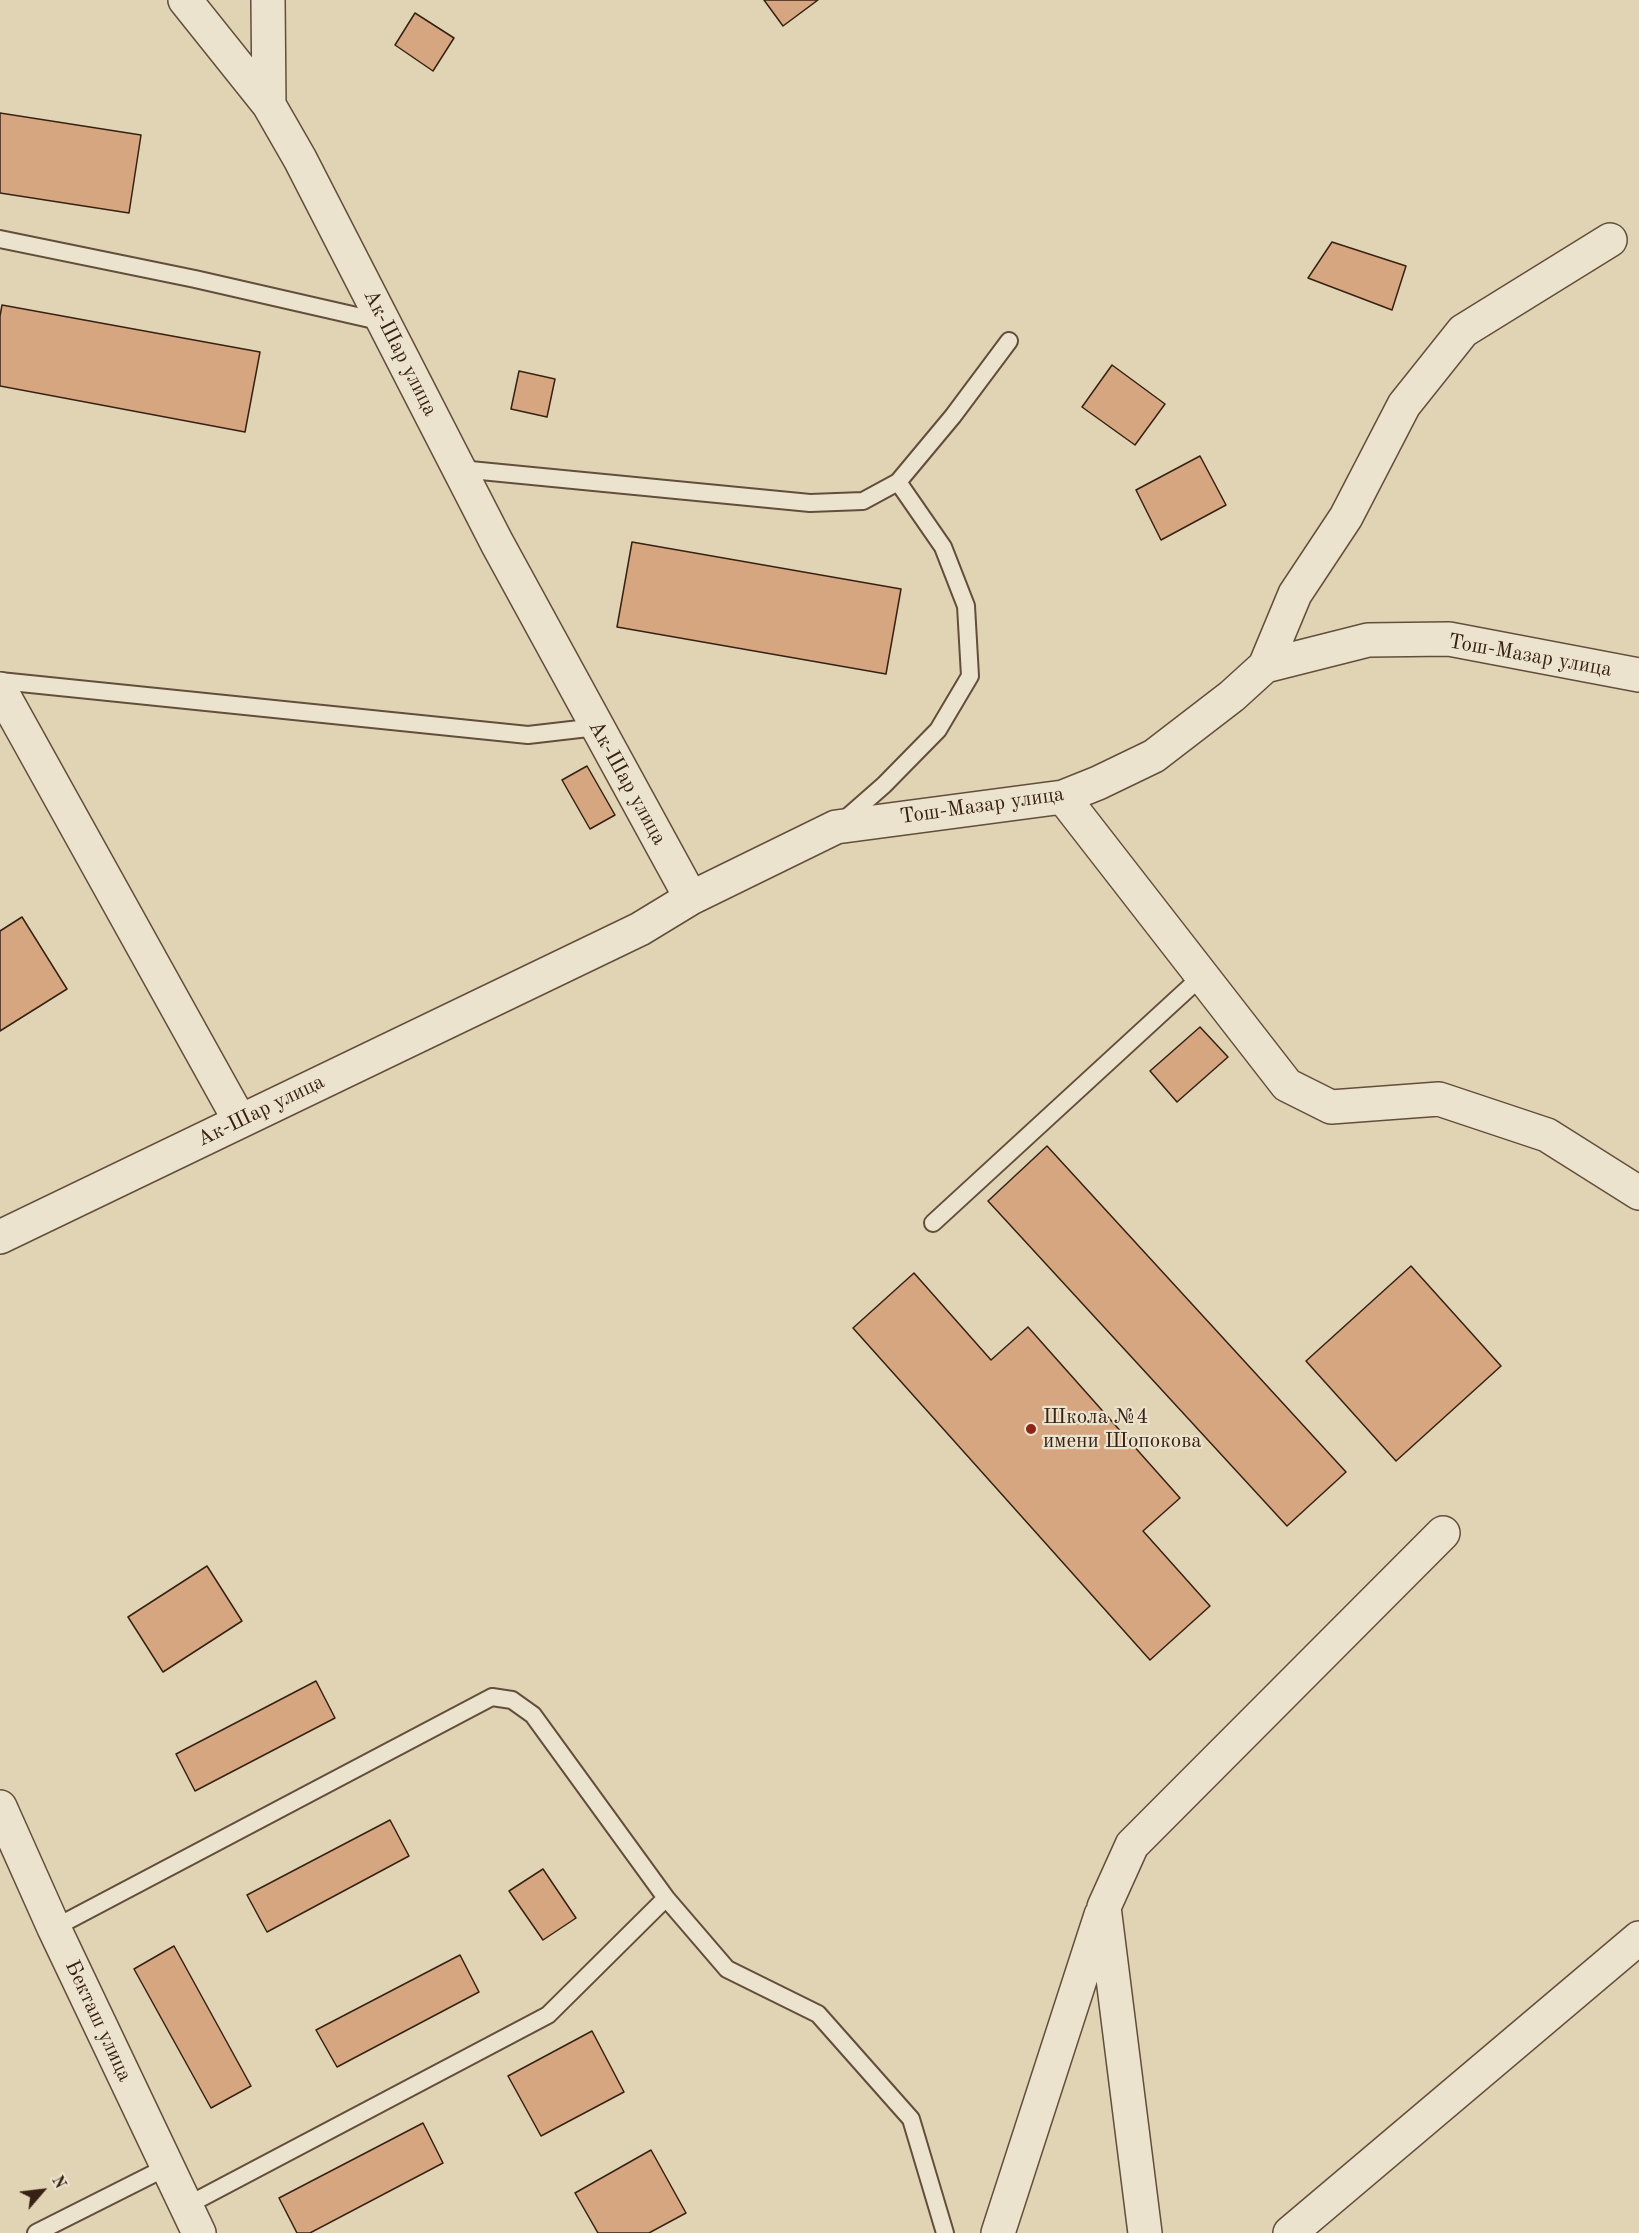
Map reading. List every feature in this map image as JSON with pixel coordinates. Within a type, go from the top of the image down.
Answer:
[{"type":"street","name":"Ак-Шар улица","points":[[0,1237],[640,929],[691,898],[497,543],[300,159],[269,105],[185,0]]},
{"type":"street","points":[[268,0],[269,105]]},
{"type":"street","points":[[1264,666],[1295,594],[1346,517],[1404,405],[1463,331],[1610,240]]},
{"type":"street","name":"Тош-Мазар улица","points":[[691,898],[836,827],[1063,796],[1098,783],[1154,756],[1232,696],[1264,666],[1368,640],[1449,639],[1639,675]]},
{"type":"street","points":[[0,689],[240,1121]]},
{"type":"street","points":[[1063,796],[1287,1085],[1331,1107],[1439,1099],[1547,1135],[1639,1193]]},
{"type":"street","points":[[998,2233],[1104,1906],[1132,1845],[1443,1533]]},
{"type":"street","name":"Бекташ улица","points":[[0,1807],[54,1928],[192,2220]]},
{"type":"street","points":[[1104,1906],[1145,2233]]},
{"type":"street","points":[[1290,2233],[1639,1938]]},
{"type":"lane","points":[[0,239],[195,279],[384,323]]},
{"type":"lane","points":[[459,468],[810,503],[863,501],[898,482],[1009,341]]},
{"type":"lane","points":[[836,827],[884,785],[938,730],[970,676],[966,606],[943,547],[898,482]]},
{"type":"lane","points":[[0,681],[528,735],[597,727]]},
{"type":"lane","points":[[933,1223],[1203,975]]},
{"type":"lane","points":[[54,1928],[492,1697],[512,1700],[533,1715],[666,1898],[727,1969],[818,2014],[910,2119],[945,2233]]},
{"type":"lane","points":[[192,2220],[548,2015],[666,1898]]},
{"type":"lane","points":[[36,2233],[167,2167]]},
{"type":"building","points":[[764,0],[818,0],[783,26]]},
{"type":"building","points":[[415,13],[454,38],[433,71],[395,45]]},
{"type":"building","points":[[0,113],[141,135],[129,213],[0,193]]},
{"type":"building","points":[[1332,242],[1406,266],[1392,310],[1308,278]]},
{"type":"building","points":[[2,305],[260,352],[245,432],[0,386]]},
{"type":"building","points":[[1112,365],[1165,404],[1135,445],[1082,407]]},
{"type":"building","points":[[519,371],[555,379],[547,417],[511,409]]},
{"type":"building","points":[[1200,456],[1226,505],[1161,540],[1136,490]]},
{"type":"building","points":[[632,542],[901,589],[886,674],[617,627]]},
{"type":"building","points":[[587,766],[615,815],[590,829],[562,780]]},
{"type":"building","points":[[22,917],[67,989],[0,1031],[0,931]]},
{"type":"building","points":[[1200,1027],[1228,1057],[1177,1102],[1150,1071]]},
{"type":"building","points":[[1047,1146],[1346,1472],[1287,1526],[988,1201]]},
{"type":"building","points":[[1411,1266],[1501,1366],[1396,1461],[1306,1361]]},
{"type":"building","name":"Школа №4 имени Шопокова","points":[[914,1273],[991,1360],[1028,1327],[1180,1498],[1143,1531],[1210,1606],[1150,1660],[853,1328]]},
{"type":"building","points":[[207,1566],[242,1621],[163,1672],[128,1617]]},
{"type":"building","points":[[316,1681],[335,1718],[195,1791],[176,1754]]},
{"type":"building","points":[[390,1820],[409,1856],[267,1932],[247,1895]]},
{"type":"building","points":[[543,1869],[576,1918],[543,1940],[509,1891]]},
{"type":"building","points":[[174,1946],[251,2086],[211,2108],[134,1969]]},
{"type":"building","points":[[460,1955],[479,1992],[337,2067],[316,2030]]},
{"type":"building","points":[[592,2031],[624,2092],[541,2136],[508,2076]]},
{"type":"building","points":[[423,2123],[443,2163],[310,2233],[297,2233],[279,2198]]},
{"type":"building","points":[[651,2150],[686,2213],[649,2233],[598,2233],[575,2193]]},
{"type":"place","name":"Школа №4 имени Шопокова","points":[[1031,1429]]}]
